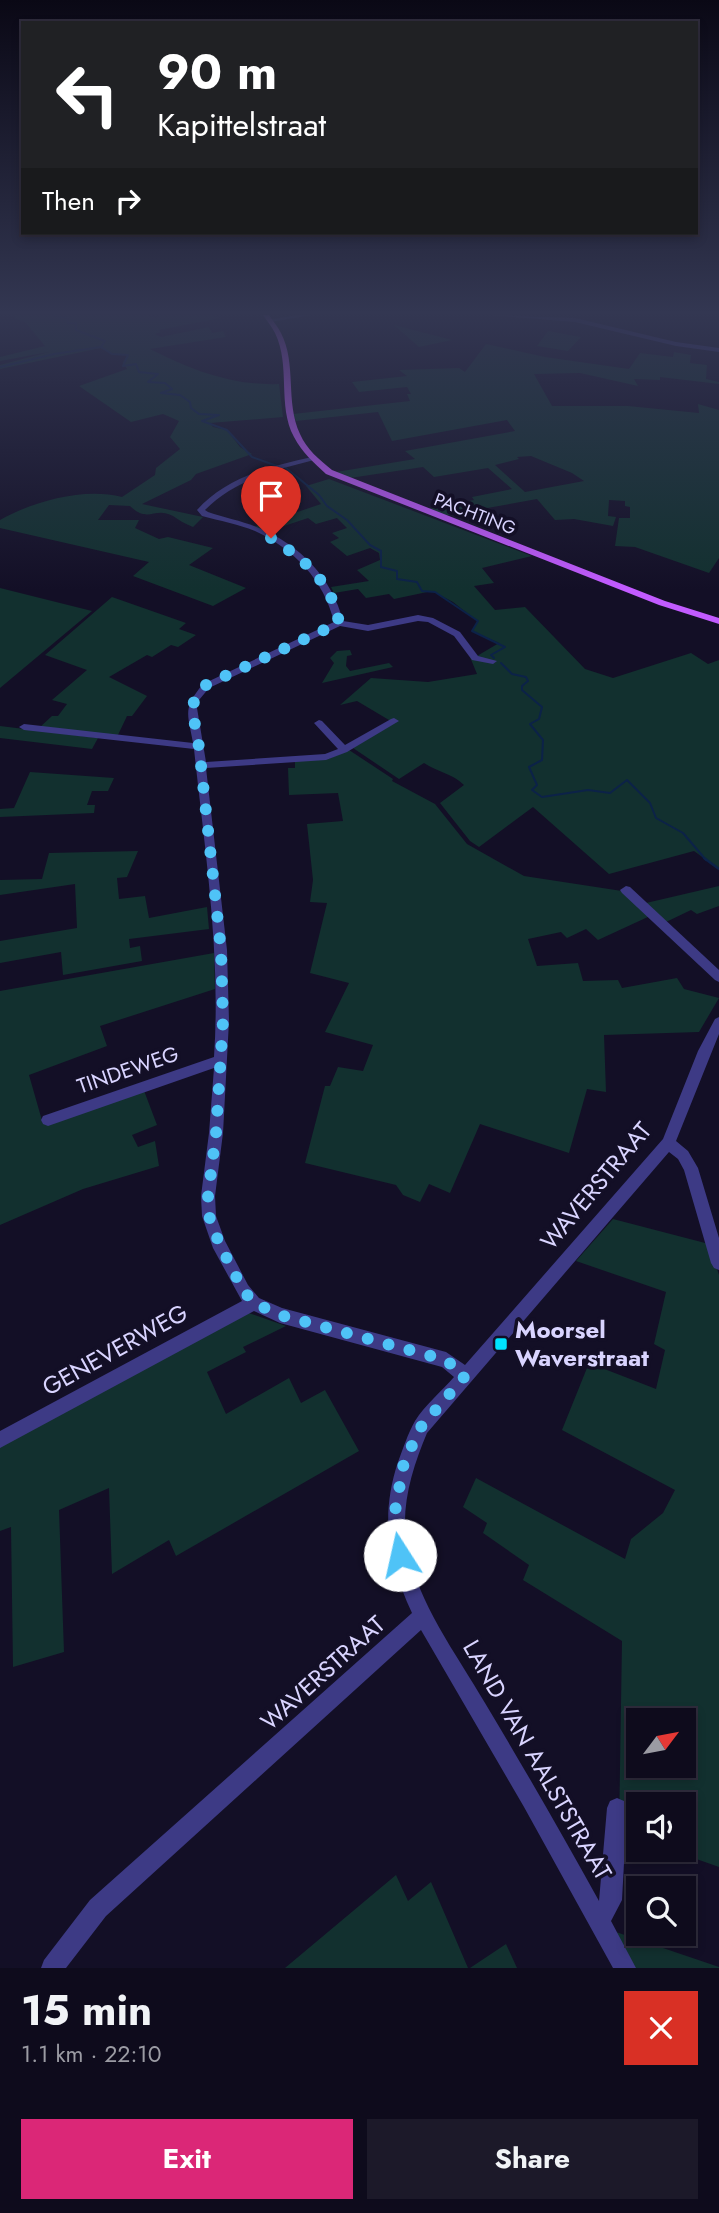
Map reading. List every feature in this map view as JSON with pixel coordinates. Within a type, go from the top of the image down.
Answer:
[{"type":"main road","name":"PACHTING","points":[[288,407],[300,443],[312,459],[339,478],[662,603],[719,621]]},
{"type":"street","points":[[312,459],[247,479],[225,490],[201,510],[205,514],[258,530],[308,564],[324,584],[339,623]]},
{"type":"street","points":[[465,1376],[446,1360],[280,1315],[254,1303],[243,1290],[219,1243],[209,1216],[208,1196],[221,1060],[221,950],[199,747],[192,708],[195,699],[206,685],[339,623],[368,628],[424,618],[457,634],[475,658],[493,661]]},
{"type":"street","points":[[201,765],[326,757],[344,750],[394,721]]},
{"type":"street","points":[[319,723],[344,750]]},
{"type":"street","points":[[24,727],[199,747]]},
{"type":"street","points":[[625,890],[719,977]]},
{"type":"street","name":"WAVERSTRAAT","points":[[52,1968],[98,1908],[423,1616],[405,1573],[394,1517],[404,1462],[421,1427],[668,1143],[684,1111],[710,1035],[719,1022]]},
{"type":"street","name":"TINDEWEG","points":[[48,1120],[221,1060]]},
{"type":"street","points":[[668,1143],[682,1155],[691,1168],[719,1263]]},
{"type":"street","name":"GENEVERWEG","points":[[0,1440],[254,1303]]},
{"type":"street","name":"LAND VAN AALSTSTRAAT","points":[[423,1616],[625,1968]]},
{"type":"street","points":[[598,1917],[605,1912],[611,1900],[617,1808]]},
{"type":"green space","points":[[109,407],[282,407],[283,417],[210,423],[213,427],[227,430],[240,447],[252,454],[196,474],[191,480],[142,504],[203,517],[193,527],[166,513],[142,514],[130,506],[109,505],[98,520],[139,520],[135,528],[159,539],[168,537],[213,548],[189,565],[246,588],[213,606],[133,576],[149,562],[0,528],[0,520],[28,507],[76,495],[107,494],[122,497],[155,475],[156,468],[180,449],[170,437],[179,421],[163,414],[131,422]]},
{"type":"green space","points":[[357,407],[637,407],[699,413],[698,407],[719,410],[719,558],[709,573],[635,547],[615,546],[619,518],[630,518],[630,507],[625,506],[625,501],[609,500],[608,516],[616,517],[613,526],[574,519],[555,520],[537,499],[443,516],[427,509],[512,489],[488,468],[434,477],[423,467],[350,478],[336,472],[415,459],[405,451],[515,431],[507,420],[392,441],[378,412],[296,421],[293,414]],"holes":[[[531,456],[572,473],[584,481],[525,492],[495,465],[519,459],[517,457]]]},
{"type":"green space","points":[[329,479],[532,556],[482,568],[494,583],[474,586],[495,610],[525,607],[585,669],[613,678],[691,653],[708,664],[719,660],[719,869],[694,851],[609,874],[533,807],[479,847],[470,841],[440,803],[464,785],[459,781],[424,763],[399,779],[353,748],[394,723],[357,701],[340,705],[371,678],[428,682],[477,674],[470,657],[477,656],[499,643],[472,631],[477,621],[453,602],[432,591],[394,599],[389,594],[366,598],[358,589],[334,593],[331,587],[369,581],[357,570],[380,560],[379,553],[370,548],[347,556],[330,542],[339,538],[332,533],[347,528],[337,518],[316,524],[308,518],[266,532],[253,527],[321,504],[306,486]]},
{"type":"green space","points":[[0,588],[92,611],[0,688]]},
{"type":"green space","points":[[112,597],[186,623],[179,629],[196,635],[178,647],[171,645],[152,657],[147,655],[109,677],[147,696],[132,716],[127,716],[117,737],[39,728],[52,716],[58,716],[67,704],[52,700],[87,670],[45,655]]},
{"type":"green space","points":[[350,650],[352,655],[347,656],[346,666],[350,671],[389,663],[393,667],[322,683],[334,663],[330,658],[337,651]]},
{"type":"green space","points":[[0,726],[98,738],[92,749],[0,738]]},
{"type":"green space","points":[[349,750],[393,779],[392,781],[435,804],[467,844],[524,876],[622,891],[650,916],[598,940],[586,929],[567,938],[561,932],[528,939],[537,966],[578,963],[583,981],[618,980],[622,988],[677,978],[684,989],[719,998],[699,1032],[604,1035],[606,1092],[587,1089],[569,1153],[480,1124],[450,1193],[429,1184],[420,1202],[403,1195],[396,1185],[305,1163],[325,1086],[330,1086],[338,1067],[363,1071],[373,1045],[325,1032],[349,983],[310,973],[327,903],[310,902],[313,880],[307,824],[343,821],[338,793],[289,795],[288,768],[295,768],[295,761],[328,759]]},
{"type":"green space","points":[[30,772],[114,778],[108,791],[92,791],[87,805],[95,805],[94,813],[0,817],[0,809],[14,808]]},
{"type":"green space","points":[[138,851],[127,877],[117,878],[119,899],[145,896],[149,918],[207,907],[209,929],[129,939],[130,948],[140,946],[142,961],[63,975],[61,952],[0,963],[0,941],[77,928],[75,884],[0,895],[0,880],[42,879],[49,853]]},
{"type":"green space","points":[[719,886],[719,906],[697,914],[691,910],[666,922],[646,903]]},
{"type":"green space","points":[[214,953],[215,989],[100,1026],[107,1046],[29,1075],[43,1124],[143,1088],[157,1125],[132,1135],[138,1147],[155,1141],[159,1166],[83,1189],[0,1225],[0,991]]},
{"type":"green space","points":[[613,1219],[709,1244],[719,1275],[719,1867],[696,1859],[696,1792],[626,1792],[626,1833],[619,1831],[622,1641],[523,1580],[529,1565],[483,1533],[487,1523],[463,1507],[476,1478],[625,1559],[631,1539],[663,1513],[675,1490],[562,1430],[589,1363],[656,1389],[665,1350],[654,1344],[666,1292],[576,1261]]},
{"type":"green space","points":[[246,1312],[286,1326],[243,1347],[246,1352],[207,1372],[226,1414],[289,1378],[301,1403],[325,1390],[359,1451],[176,1556],[169,1540],[112,1574],[109,1488],[59,1510],[64,1652],[13,1667],[11,1527],[0,1531],[0,1441]]},
{"type":"green space","points":[[396,1875],[408,1901],[431,1882],[468,1968],[285,1968]]},
{"type":"green space","points":[[613,1931],[626,1935],[626,1946],[657,1946],[719,1967],[719,1968],[635,1968]]},
{"type":"green space","points":[[506,1944],[517,1968],[470,1968]]},
{"type":"waterway","points":[[191,407],[199,414],[219,415],[202,421],[227,430],[252,457],[277,466]]},
{"type":"waterway","points":[[286,468],[319,495],[327,506],[347,520],[370,545],[381,551],[381,567],[397,571],[397,579],[417,582],[422,591],[435,592],[478,621],[472,631],[505,647],[491,655],[494,658]]},
{"type":"waterway","points":[[501,663],[512,674],[526,677],[528,681],[522,686],[522,690],[542,707],[539,719],[530,724],[543,740],[542,760],[529,767],[537,785],[532,790],[542,797],[588,790],[610,793],[627,780],[650,803],[656,818],[683,833],[705,859]]},
{"type":"waterway","points":[[705,859],[719,869]]},
{"type":"place","name":"Moorsel Waverstraat","points":[[501,1344]]},
{"type":"route","points":[[271,538],[299,556],[320,578],[337,612],[339,623],[206,685],[195,699],[192,708],[199,747],[221,958],[223,1021],[220,1089],[208,1196],[209,1216],[219,1243],[243,1290],[254,1303],[280,1315],[446,1360],[465,1376],[421,1427],[404,1462],[394,1517],[400,1555]]}]
